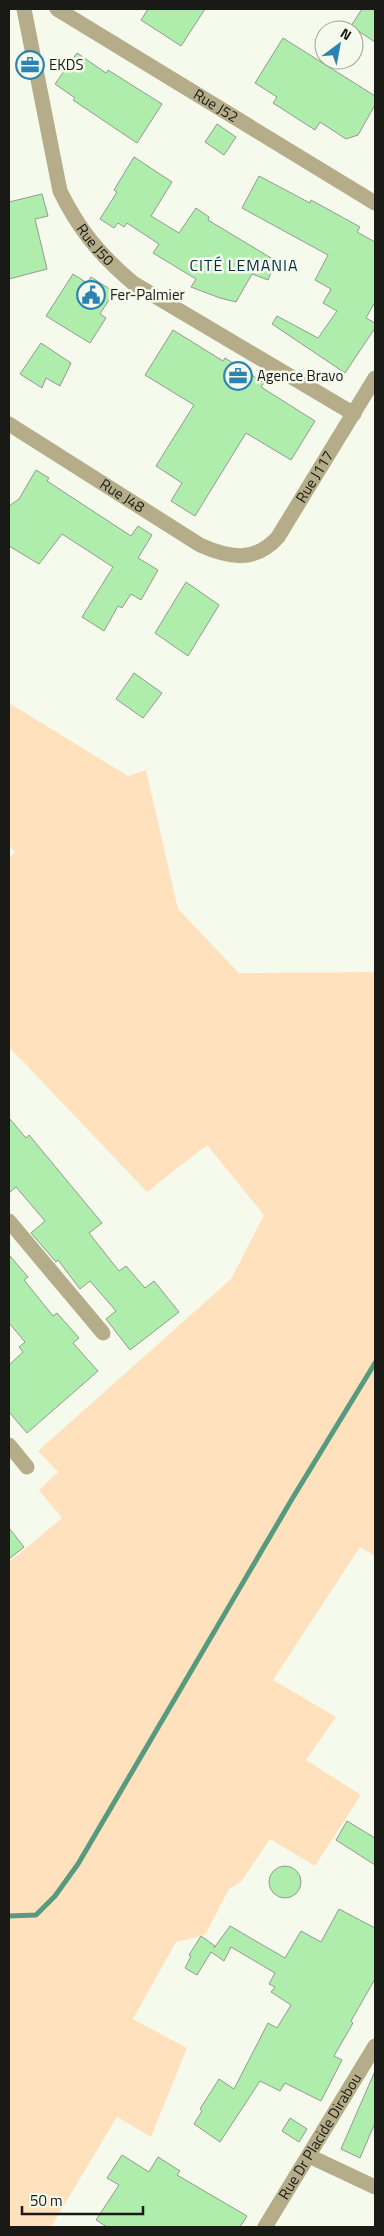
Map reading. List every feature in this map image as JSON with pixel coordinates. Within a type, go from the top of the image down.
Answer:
[{"type":"street","name":"Rue J50","points":[[24,9],[60,191],[73,218],[90,242],[110,264],[133,283],[354,414]]},
{"type":"street","name":"Rue J52","points":[[57,9],[375,203]]},
{"type":"street","name":"Rue J117","points":[[241,556],[260,553],[269,548],[278,537],[375,378]]},
{"type":"street","name":"Rue J48","points":[[9,424],[200,545],[219,553],[241,556]]},
{"type":"street","points":[[9,1222],[103,1333]]},
{"type":"street","points":[[9,1445],[27,1467]]},
{"type":"street","name":"Rue Dr Placide Dirabou","points":[[265,2227],[310,2156],[375,2046]]},
{"type":"street","points":[[310,2156],[375,2187]]},
{"type":"shaded area","points":[[9,703],[128,776],[146,770],[178,909],[239,973],[375,972],[375,1556],[360,1547],[273,1680],[336,1717],[306,1760],[361,1795],[315,1866],[270,1839],[241,1882],[229,1889],[205,1935],[176,1942],[133,2019],[187,2048],[151,2137],[117,2117],[51,2227],[9,2227],[9,1562],[62,1518],[39,1490],[58,1472],[38,1451],[231,1279],[264,1215],[207,1145],[147,1192],[9,1047],[9,858],[15,853],[9,845]]},
{"type":"building","points":[[148,9],[205,9],[181,46],[141,20]]},
{"type":"building","points":[[362,9],[375,9],[375,42],[364,35],[364,20],[355,20]]},
{"type":"building","points":[[283,38],[314,58],[314,70],[334,70],[375,96],[375,105],[358,135],[346,139],[320,122],[315,130],[273,103],[277,97],[255,83]]},
{"type":"building","points":[[77,53],[106,73],[108,70],[162,104],[137,143],[73,100],[75,98],[55,84]]},
{"type":"building","points":[[217,124],[236,137],[224,155],[205,142]]},
{"type":"building","points":[[134,157],[172,182],[151,216],[179,233],[196,208],[209,217],[208,220],[276,261],[268,280],[252,274],[236,302],[220,298],[191,287],[196,279],[153,253],[159,244],[127,223],[124,227],[118,223],[114,228],[100,219],[117,192],[114,190]]},
{"type":"building","points":[[259,176],[310,203],[311,200],[360,227],[357,232],[375,242],[375,302],[366,318],[375,323],[375,328],[345,373],[272,324],[277,316],[318,338],[337,311],[323,303],[331,289],[315,280],[328,255],[242,208]]},
{"type":"building","points":[[42,194],[48,216],[35,219],[47,269],[9,279],[9,202]]},
{"type":"building","points":[[73,274],[87,283],[91,277],[114,292],[100,314],[106,318],[90,343],[46,316]]},
{"type":"building","points":[[173,330],[223,361],[225,358],[264,383],[261,387],[315,421],[291,460],[246,433],[195,516],[171,501],[182,483],[156,466],[194,405],[145,375]]},
{"type":"building","points":[[41,343],[71,363],[60,386],[46,378],[42,388],[20,374]]},
{"type":"building","points":[[36,470],[49,478],[47,481],[131,536],[138,526],[152,535],[138,558],[158,570],[141,600],[131,594],[122,608],[118,606],[104,631],[82,617],[113,567],[62,534],[39,564],[9,546],[9,506],[19,499]]},
{"type":"building","points":[[186,582],[219,605],[188,656],[155,633]]},
{"type":"building","points":[[134,673],[162,693],[143,718],[116,699]]},
{"type":"building","points":[[9,1118],[26,1138],[29,1135],[102,1223],[89,1233],[119,1271],[126,1266],[145,1288],[154,1281],[179,1312],[130,1350],[106,1319],[116,1311],[90,1281],[80,1289],[58,1260],[56,1262],[31,1233],[45,1221],[16,1187],[9,1193]]},
{"type":"building","points":[[9,1255],[28,1277],[24,1280],[53,1316],[57,1313],[79,1338],[73,1343],[98,1371],[27,1433],[9,1412],[9,1365],[23,1352],[19,1347],[25,1342],[9,1323]]},
{"type":"building","points":[[9,1528],[24,1547],[9,1559]]},
{"type":"building","points":[[347,1821],[375,1838],[375,1865],[336,1840]]},
{"type":"building","points":[[285,1866],[291,1867],[296,1871],[300,1876],[300,1888],[296,1893],[291,1897],[285,1898],[279,1897],[274,1893],[270,1888],[269,1882],[270,1876],[274,1871],[279,1867]]},
{"type":"building","points":[[339,1909],[375,1928],[375,1979],[334,2056],[342,2060],[321,2101],[285,2083],[280,2091],[260,2081],[220,2142],[194,2124],[202,2111],[200,2109],[219,2079],[234,2089],[268,2023],[277,2028],[291,2005],[271,1992],[275,1987],[269,1984],[275,1973],[231,1947],[224,1961],[211,1952],[197,1975],[185,1968],[191,1956],[189,1955],[201,1936],[215,1946],[214,1948],[230,1926],[285,1958],[301,1931],[321,1942]]},
{"type":"building","points":[[375,2071],[375,2123],[360,2158],[341,2149]]},
{"type":"building","points":[[290,2118],[307,2129],[299,2142],[282,2131]]},
{"type":"building","points":[[122,2155],[149,2172],[158,2157],[180,2171],[177,2175],[247,2216],[240,2227],[107,2227],[96,2220],[119,2185],[107,2178]]},
{"type":"waterway","points":[[9,1916],[36,1915],[55,1896],[78,1864],[292,1499],[375,1363]]},
{"type":"place","name":"EKDS","points":[[30,65]]},
{"type":"place","name":"Fer-Palmier","points":[[91,295]]},
{"type":"place","name":"Agence Bravo","points":[[238,376]]},
{"type":"district","name":"CITÉ LEMANIA","points":[[244,265]]}]
